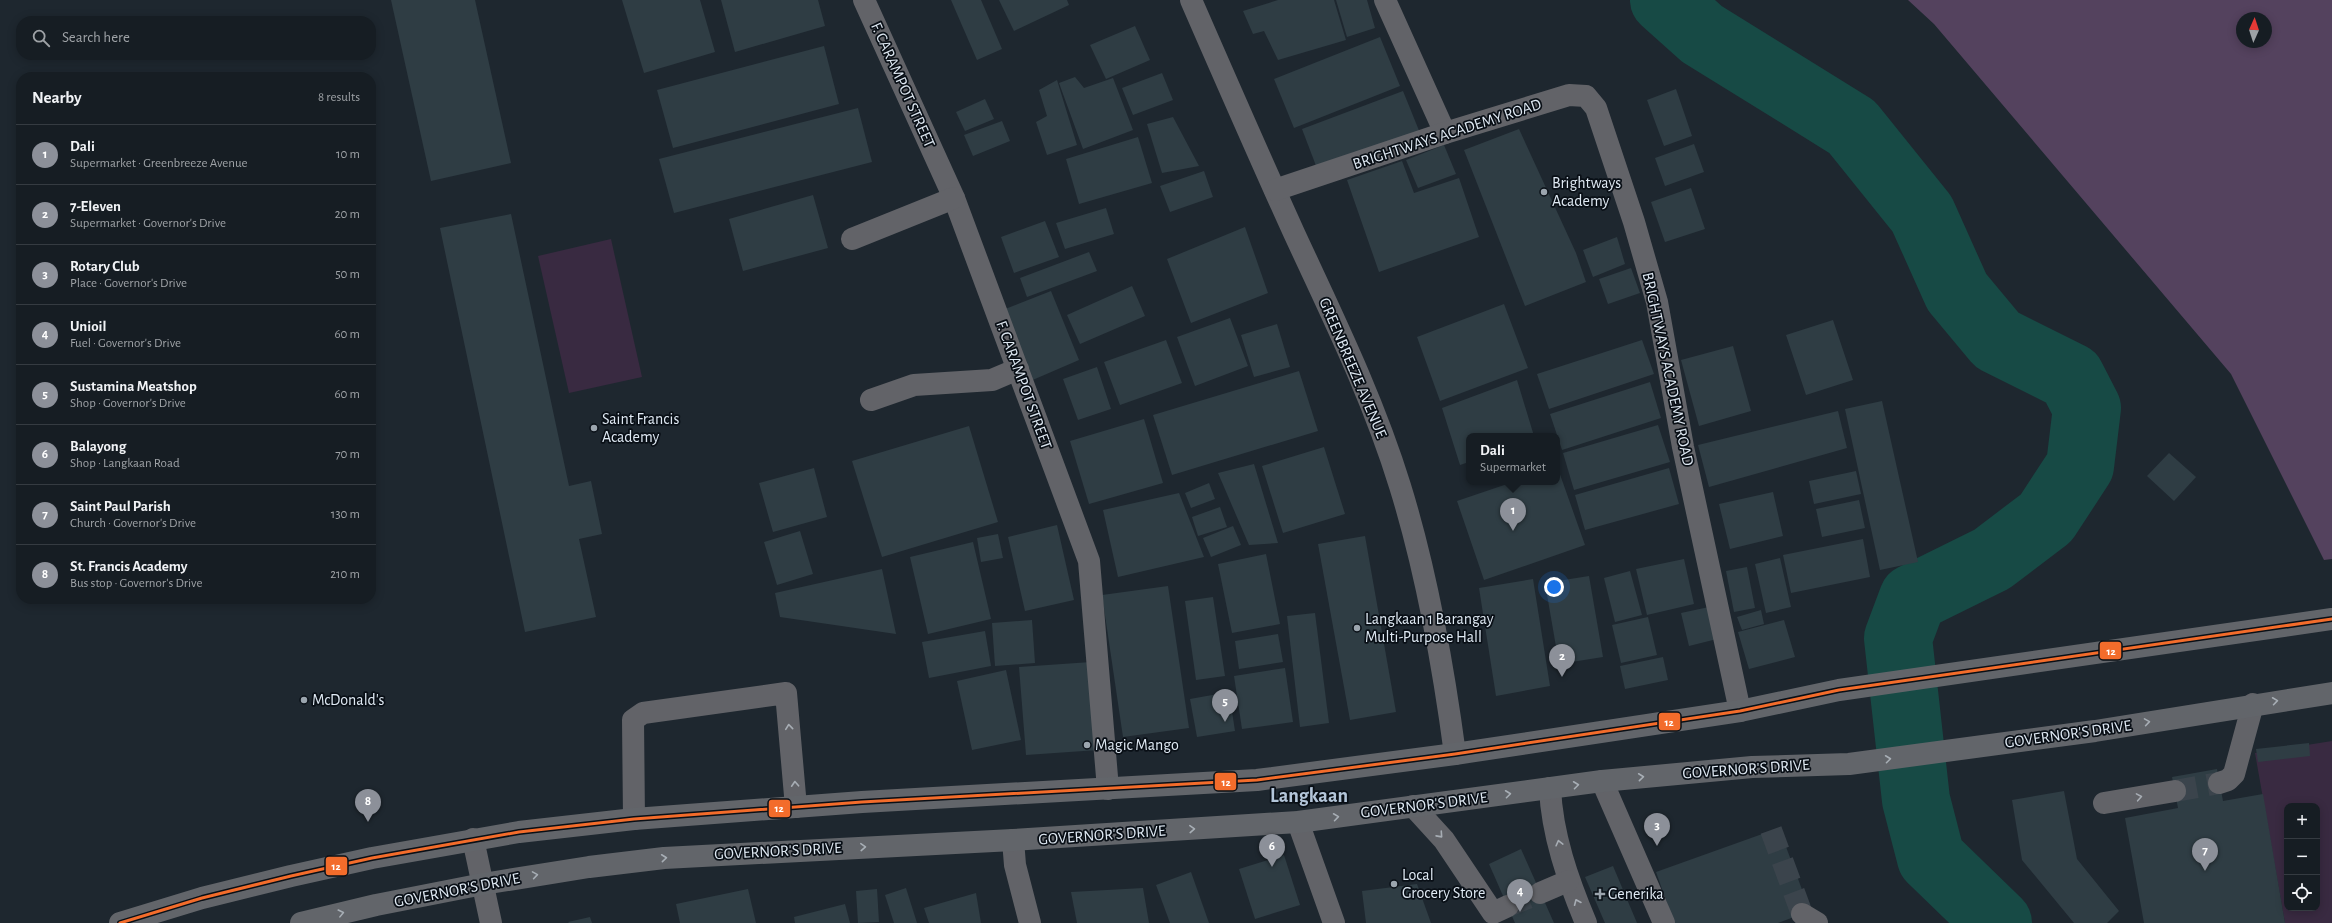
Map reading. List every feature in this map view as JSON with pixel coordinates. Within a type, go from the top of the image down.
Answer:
[{"type":"main road","points":[[120,923],[202,898],[291,876],[372,858],[473,839],[634,819],[796,807],[1257,780],[1455,754],[1740,711],[1839,690],[2332,620]]},
{"type":"main road","name":"GOVERNOR'S DRIVE","points":[[302,923],[376,905],[483,884],[589,867],[689,856],[1013,840],[1298,822],[1602,781],[1752,767],[1849,764],[1988,746],[2332,693]]},
{"type":"street","name":"F. CARAMPOT STREET","points":[[864,0],[954,198],[1089,561],[1108,789]]},
{"type":"street","name":"GREENBREEZE AVENUE","points":[[1191,0],[1275,190],[1358,370],[1400,484],[1422,560],[1455,754]]},
{"type":"street","points":[[1385,0],[1445,133]]},
{"type":"street","name":"BRIGHTWAYS ACADEMY ROAD","points":[[1275,190],[1445,133],[1569,96],[1586,96],[1596,108],[1634,222],[1657,302],[1683,447],[1740,711]]},
{"type":"street","points":[[852,239],[954,198]]},
{"type":"street","points":[[871,400],[914,385],[992,380],[1018,368]]},
{"type":"street","points":[[634,819],[633,720],[637,716],[642,713],[786,693],[796,807]]},
{"type":"street","points":[[2219,783],[2228,780],[2234,774],[2253,704]]},
{"type":"street","points":[[1602,781],[1664,923]]},
{"type":"street","points":[[1550,788],[1551,812],[1568,881],[1586,923]]},
{"type":"street","points":[[2104,803],[2175,791]]},
{"type":"street","points":[[1413,806],[1444,840],[1493,913],[1508,906]]},
{"type":"street","points":[[1298,822],[1334,923]]},
{"type":"street","points":[[473,839],[492,923]]},
{"type":"street","points":[[1013,840],[1014,865],[1030,923]]},
{"type":"street","points":[[1540,893],[1568,881]]},
{"type":"shaded area","points":[[1908,0],[2332,0],[2332,559],[2324,560],[2231,374],[1934,24]]},
{"type":"shaded area","points":[[611,239],[642,377],[569,393],[538,256]]},
{"type":"shaded area","points":[[2332,741],[2332,923],[2285,923],[2255,753]]},
{"type":"building","points":[[391,0],[475,0],[511,163],[431,181]]},
{"type":"building","points":[[622,0],[700,0],[715,52],[644,73]]},
{"type":"building","points":[[721,0],[818,0],[825,26],[735,52]]},
{"type":"building","points":[[951,0],[981,0],[1002,49],[977,60]]},
{"type":"building","points":[[999,0],[1067,0],[1069,5],[1014,31]]},
{"type":"building","points":[[1278,0],[1334,0],[1346,40],[1278,60],[1264,31],[1253,34],[1243,11]]},
{"type":"building","points":[[1336,0],[1367,0],[1375,28],[1347,37]]},
{"type":"building","points":[[1135,26],[1150,60],[1106,79],[1090,45]]},
{"type":"building","points":[[1380,37],[1400,86],[1294,128],[1274,79]]},
{"type":"building","points":[[824,46],[839,104],[673,148],[657,90]]},
{"type":"building","points":[[1162,73],[1173,100],[1133,115],[1122,88]]},
{"type":"building","points":[[1075,77],[1084,88],[1113,78],[1133,130],[1083,149],[1059,83]]},
{"type":"building","points":[[1057,80],[1077,145],[1047,155],[1036,122],[1047,116],[1039,90]]},
{"type":"building","points":[[1676,89],[1692,136],[1664,146],[1647,100]]},
{"type":"building","points":[[1403,91],[1420,133],[1318,171],[1302,129]]},
{"type":"building","points":[[985,99],[994,119],[965,131],[956,112]]},
{"type":"building","points":[[858,108],[872,162],[674,213],[659,159]]},
{"type":"building","points":[[1173,117],[1199,166],[1162,173],[1147,124]]},
{"type":"building","points":[[1002,121],[1010,141],[973,156],[964,135]]},
{"type":"building","points":[[1519,129],[1576,253],[1586,282],[1525,306],[1464,150]]},
{"type":"building","points":[[1138,137],[1152,183],[1079,204],[1066,159]]},
{"type":"building","points":[[1694,144],[1704,172],[1665,186],[1655,158]]},
{"type":"building","points":[[1444,145],[1456,174],[1418,188],[1406,160]]},
{"type":"building","points":[[1402,161],[1414,193],[1459,178],[1479,237],[1379,272],[1347,180]]},
{"type":"building","points":[[1204,171],[1213,197],[1170,212],[1160,186]]},
{"type":"building","points":[[1691,188],[1705,229],[1665,242],[1651,202]]},
{"type":"building","points":[[813,195],[828,248],[743,271],[729,219]]},
{"type":"building","points":[[1106,208],[1114,234],[1065,249],[1056,223]]},
{"type":"building","points":[[511,214],[569,486],[591,481],[602,534],[579,539],[596,617],[525,632],[440,228]]},
{"type":"building","points":[[1045,221],[1059,257],[1014,273],[1001,237]]},
{"type":"building","points":[[1245,227],[1268,293],[1191,323],[1167,259]]},
{"type":"building","points":[[1617,237],[1625,264],[1593,277],[1583,250]]},
{"type":"building","points":[[1089,252],[1097,271],[1027,297],[1020,278]]},
{"type":"building","points":[[1631,268],[1640,293],[1608,304],[1599,279]]},
{"type":"building","points":[[1132,286],[1145,316],[1080,344],[1067,315]]},
{"type":"building","points":[[1051,291],[1079,360],[1028,382],[1000,311]]},
{"type":"building","points":[[1504,304],[1528,368],[1440,401],[1417,337]]},
{"type":"building","points":[[1230,318],[1248,366],[1195,386],[1177,337]]},
{"type":"building","points":[[1833,320],[1853,380],[1806,395],[1786,335]]},
{"type":"building","points":[[1277,324],[1290,367],[1254,377],[1241,335]]},
{"type":"building","points":[[1166,340],[1182,383],[1120,405],[1104,362]]},
{"type":"building","points":[[1642,340],[1654,374],[1549,409],[1537,374]]},
{"type":"building","points":[[1733,346],[1751,411],[1699,426],[1681,360]]},
{"type":"building","points":[[1097,367],[1111,409],[1078,420],[1063,379]]},
{"type":"building","points":[[1299,371],[1318,431],[1172,475],[1153,415]]},
{"type":"building","points":[[1517,380],[1533,433],[1466,433],[1466,463],[1460,465],[1442,408]]},
{"type":"building","points":[[1650,382],[1661,418],[1562,450],[1560,444],[1560,433],[1556,433],[1550,414]]},
{"type":"building","points":[[1882,401],[1918,562],[1880,570],[1845,409]]},
{"type":"building","points":[[1838,411],[1847,448],[1709,487],[1698,445]]},
{"type":"building","points":[[1144,419],[1163,483],[1089,504],[1070,441]]},
{"type":"building","points":[[1658,425],[1670,462],[1574,490],[1563,453]]},
{"type":"building","points":[[969,426],[998,522],[882,557],[852,461]]},
{"type":"building","points":[[1324,447],[1345,514],[1283,533],[1262,466]]},
{"type":"building","points":[[2169,453],[2196,477],[2174,501],[2147,476]]},
{"type":"building","points":[[1254,464],[1278,543],[1249,545],[1218,473]]},
{"type":"building","points":[[814,468],[827,517],[773,532],[759,483]]},
{"type":"building","points":[[1669,468],[1679,504],[1585,530],[1575,495]]},
{"type":"building","points":[[1856,471],[1861,494],[1814,504],[1809,481]]},
{"type":"building","points":[[1560,474],[1585,545],[1484,580],[1457,501],[1504,485],[1560,485]]},
{"type":"building","points":[[1209,483],[1215,499],[1191,508],[1185,493]]},
{"type":"building","points":[[1773,492],[1783,536],[1730,549],[1719,504]]},
{"type":"building","points":[[1179,493],[1204,557],[1118,577],[1103,510]]},
{"type":"building","points":[[1859,500],[1865,528],[1822,537],[1816,509]]},
{"type":"building","points":[[1220,507],[1227,527],[1198,536],[1192,517]]},
{"type":"building","points":[[1057,525],[1074,600],[1025,611],[1008,537]]},
{"type":"building","points":[[1233,526],[1241,545],[1211,557],[1203,538]]},
{"type":"building","points":[[800,531],[813,574],[777,585],[764,542]]},
{"type":"building","points":[[998,534],[1003,558],[981,562],[977,538]]},
{"type":"building","name":"Langkaan 1 Barangay Multi-Purpose Hall","points":[[1365,536],[1396,712],[1350,720],[1318,544]]},
{"type":"building","points":[[1863,539],[1870,577],[1791,593],[1783,555]]},
{"type":"building","points":[[973,542],[991,619],[928,634],[910,557]]},
{"type":"building","points":[[1266,554],[1280,624],[1232,633],[1218,564]]},
{"type":"building","points":[[1780,558],[1791,607],[1766,613],[1755,564]]},
{"type":"building","points":[[1684,559],[1694,604],[1647,615],[1636,569]]},
{"type":"building","points":[[1747,567],[1755,608],[1734,612],[1726,571]]},
{"type":"building","points":[[882,569],[896,634],[780,617],[775,593]]},
{"type":"building","points":[[1630,571],[1642,615],[1615,622],[1604,578]]},
{"type":"building","points":[[1589,576],[1603,657],[1559,664],[1545,583]]},
{"type":"building","points":[[1533,579],[1550,686],[1496,696],[1479,588]]},
{"type":"building","points":[[1168,586],[1189,728],[1123,737],[1102,595]]},
{"type":"building","points":[[1213,597],[1225,676],[1196,680],[1185,601]]},
{"type":"building","points":[[1709,607],[1717,639],[1689,646],[1681,613]]},
{"type":"building","points":[[1761,610],[1764,624],[1742,630],[1737,617]]},
{"type":"building","points":[[1315,613],[1329,723],[1300,727],[1287,616]]},
{"type":"building","points":[[1648,617],[1657,655],[1621,663],[1612,625]]},
{"type":"building","points":[[1032,620],[1035,663],[995,666],[992,623]]},
{"type":"building","points":[[1784,620],[1795,657],[1749,669],[1738,632]]},
{"type":"building","points":[[985,631],[991,666],[929,678],[922,642]]},
{"type":"building","points":[[1278,634],[1283,662],[1239,669],[1235,641]]},
{"type":"building","points":[[1663,657],[1668,680],[1625,689],[1620,666]]},
{"type":"building","points":[[1091,662],[1098,750],[1026,755],[1019,667]]},
{"type":"building","points":[[1285,668],[1293,722],[1242,729],[1234,676]]},
{"type":"building","points":[[1006,670],[1021,740],[972,750],[957,681]]},
{"type":"building","points":[[1229,692],[1235,731],[1197,737],[1190,699]]},
{"type":"building","points":[[2309,743],[2310,756],[2258,762],[2256,749]]},
{"type":"building","points":[[2217,769],[2223,801],[2263,794],[2285,923],[2144,923],[2125,818],[2178,808],[2172,777]]},
{"type":"building","points":[[2064,791],[2077,859],[2119,911],[2107,923],[2074,923],[2022,860],[2012,800]]},
{"type":"building","points":[[1779,828],[1810,911],[1778,923],[1674,923],[1656,872]]},
{"type":"building","points":[[1521,849],[1554,923],[1515,923],[1489,864]]},
{"type":"building","points":[[1284,855],[1300,905],[1255,919],[1239,869]]},
{"type":"building","points":[[1613,866],[1637,923],[1605,923],[1585,877]]},
{"type":"building","points":[[1191,872],[1209,923],[1170,923],[1156,885]]},
{"type":"building","points":[[1417,884],[1431,923],[1366,923],[1362,891]]},
{"type":"building","points":[[906,888],[917,923],[894,923],[885,895]]},
{"type":"building","points":[[1143,888],[1149,923],[1077,923],[1071,892]]},
{"type":"building","points":[[748,889],[756,923],[680,923],[676,904]]},
{"type":"building","points":[[877,889],[879,922],[858,923],[856,891]]},
{"type":"building","points":[[976,893],[981,923],[929,923],[924,908]]},
{"type":"building","points":[[845,904],[850,923],[795,923],[794,917]]},
{"type":"building","points":[[590,917],[592,923],[568,922]]},
{"type":"waterway","points":[[1664,0],[1702,34],[1852,127],[1922,214],[1957,292],[1997,340],[2071,377],[2087,408],[2080,466],[2046,518],[1992,559],[1913,598],[1898,638],[1916,800],[1931,858],[1998,923]]},
{"type":"tunnel","points":[[2175,791],[2219,783]]},
{"type":"tunnel","points":[[1771,830],[1802,914]]},
{"type":"tunnel","points":[[1508,906],[1540,893]]},
{"type":"transit line","name":"12","points":[[120,923],[202,898],[291,876],[372,858],[519,832],[634,819],[862,802],[1257,780],[1455,754],[1740,711],[1839,690],[2332,619]]},
{"type":"place","name":"Brightways Academy","points":[[1544,192]]},
{"type":"place","name":"Saint Francis Academy","points":[[594,428]]},
{"type":"place","name":"Dali","points":[[1513,531]]},
{"type":"place","name":"Langkaan 1 Barangay Multi-Purpose Hall","points":[[1357,628]]},
{"type":"place","name":"7-Eleven","points":[[1562,677]]},
{"type":"place","name":"McDonald's","points":[[304,700]]},
{"type":"place","name":"Sustamina Meatshop","points":[[1225,722]]},
{"type":"place","name":"Magic Mango","points":[[1087,745]]},
{"type":"place","name":"St. Francis Academy","points":[[368,822]]},
{"type":"place","name":"Rotary Club","points":[[1657,846]]},
{"type":"place","name":"Balayong","points":[[1272,867]]},
{"type":"place","name":"Saint Paul Parish","points":[[2205,871]]},
{"type":"place","name":"Local Grocery Store","points":[[1394,884]]},
{"type":"place","name":"Generika","points":[[1600,894]]},
{"type":"place","name":"Unioil","points":[[1520,912]]},
{"type":"district","name":"Langkaan","points":[[1309,796]]}]
